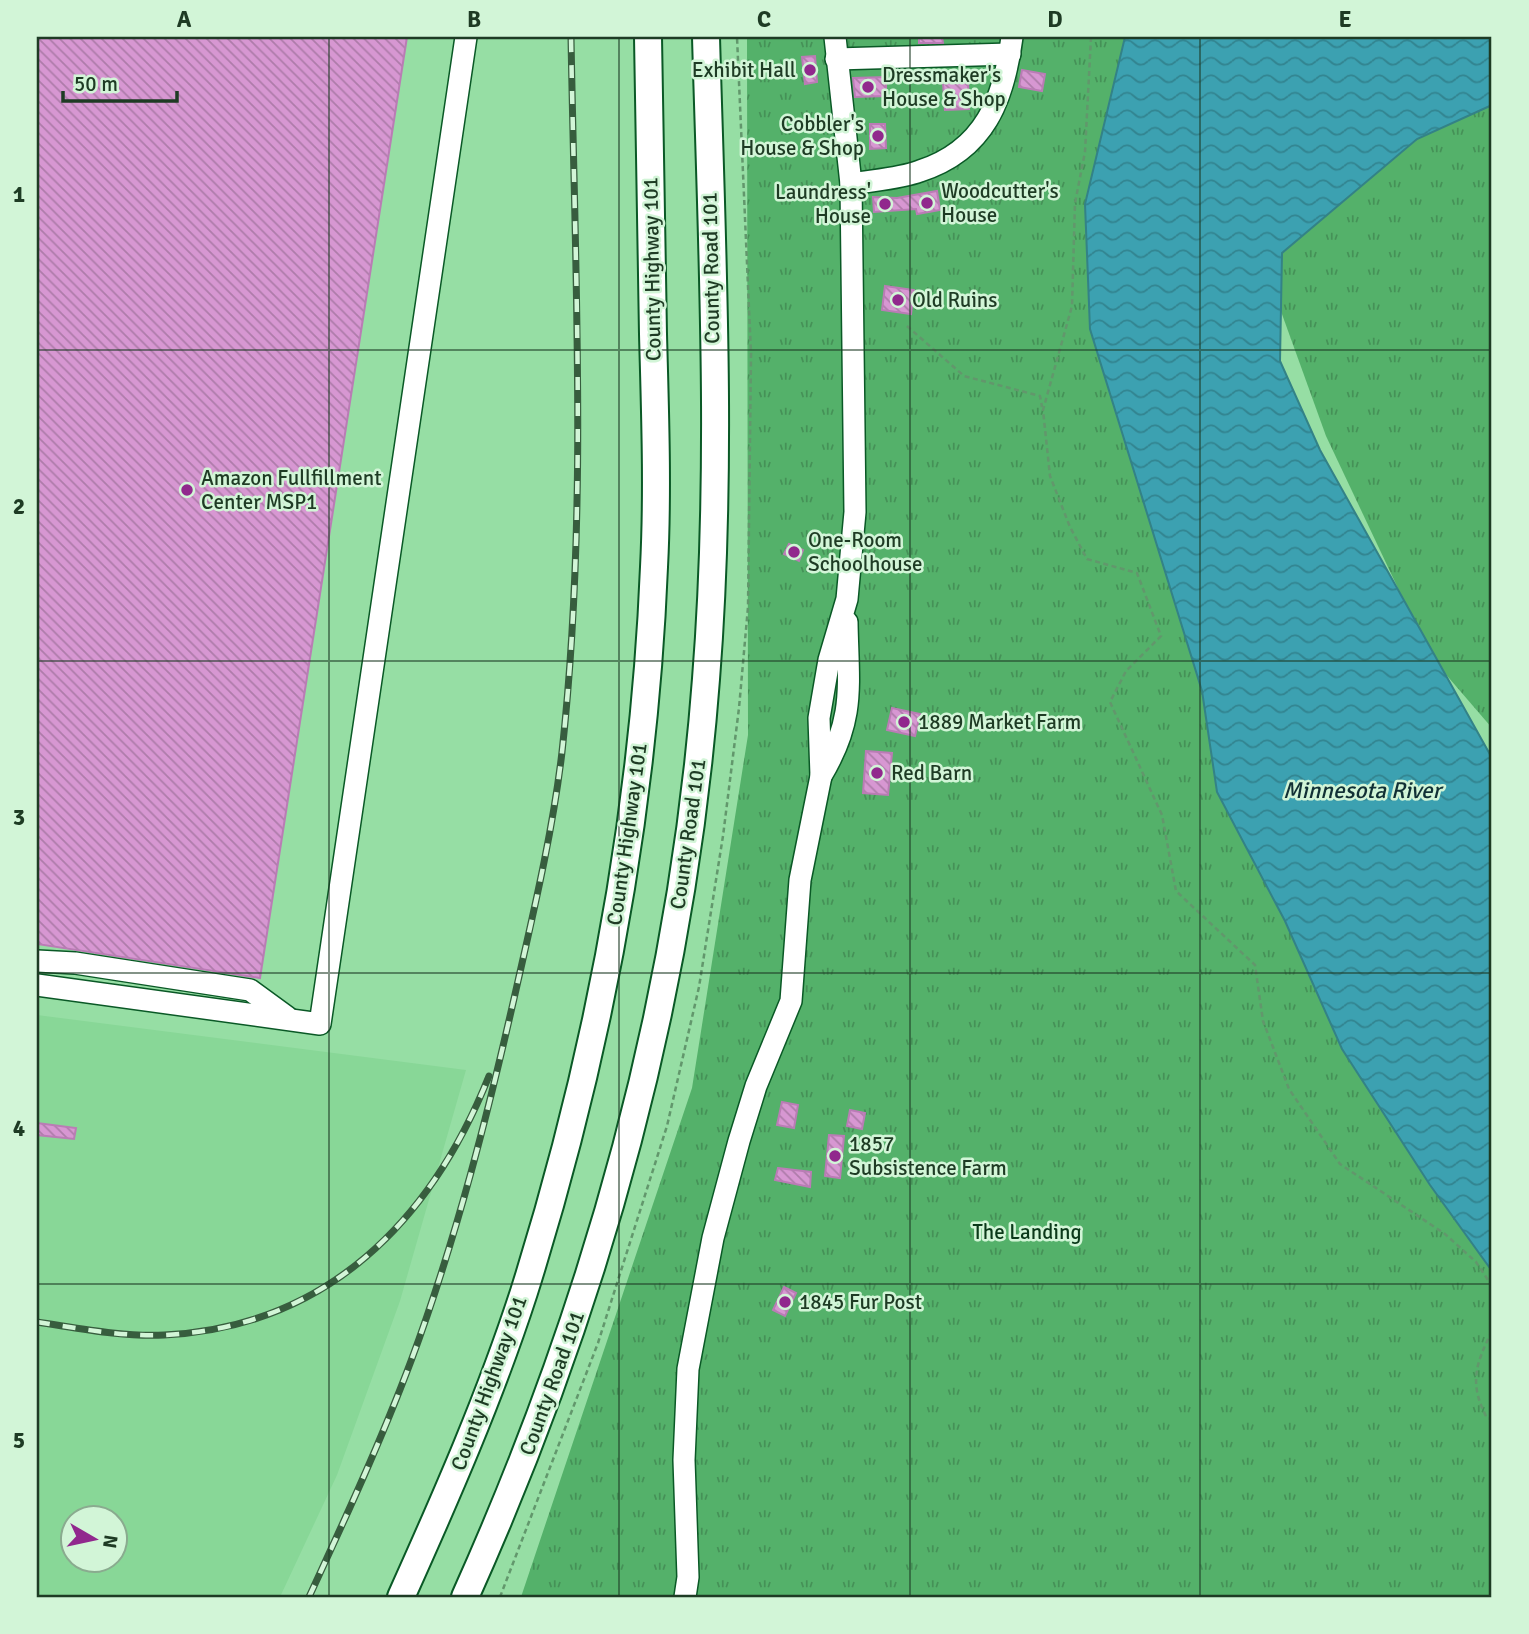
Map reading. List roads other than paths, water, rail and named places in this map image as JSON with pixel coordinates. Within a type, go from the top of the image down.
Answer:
[{"type":"main road","name":"County Highway 101","points":[[401,1597],[455,1476],[523,1294],[583,1079],[623,884],[645,701],[654,566],[648,37]]},
{"type":"main road","name":"County Road 101","points":[[465,1597],[506,1506],[549,1398],[623,1164],[662,996],[687,853],[706,677],[714,501],[706,37]]},
{"type":"lane","points":[[37,985],[320,1024],[466,37]]},
{"type":"lane","points":[[685,1597],[688,1550],[684,1411],[688,1369],[713,1238],[739,1141],[756,1086],[791,1001],[800,880],[821,776],[818,718],[829,660],[847,599],[855,512],[851,184],[835,37]]},
{"type":"lane","points":[[836,59],[1011,46],[1005,85],[998,102],[972,140],[918,173],[851,184]]},
{"type":"lane","points":[[37,961],[75,963],[250,990],[290,1019]]},
{"type":"water","name":"Minnesota River","points":[[1125,37],[1492,37],[1492,105],[1417,139],[1282,253],[1280,361],[1320,450],[1492,758],[1492,1271],[1430,1185],[1342,1049],[1285,921],[1217,792],[1202,691],[1090,329],[1085,204]]},
{"type":"railway","points":[[309,1597],[387,1421],[443,1267],[496,1077],[554,810],[570,663],[577,484],[577,305],[571,37]]},
{"type":"railway","points":[[37,1322],[116,1333],[164,1335],[222,1328],[275,1312],[323,1288],[366,1257],[404,1220],[437,1177],[465,1128],[489,1076]]},
{"type":"place","name":"Exhibit Hall","points":[[810,70]]},
{"type":"place","name":"Dressmaker's House & Shop","points":[[868,87]]},
{"type":"place","name":"Cobbler's House & Shop","points":[[878,136]]},
{"type":"place","name":"Woodcutter's House","points":[[927,203]]},
{"type":"place","name":"Laundress' House","points":[[885,204]]},
{"type":"place","name":"Old Ruins","points":[[898,300]]},
{"type":"place","name":"Amazon Fullfillment Center MSP1","points":[[187,490]]},
{"type":"place","name":"One-Room Schoolhouse","points":[[794,552]]},
{"type":"place","name":"1889 Market Farm","points":[[904,722]]},
{"type":"place","name":"Red Barn","points":[[877,773]]},
{"type":"place","name":"1857 Subsistence Farm","points":[[835,1156]]},
{"type":"place","name":"1845 Fur Post","points":[[785,1302]]},
{"type":"park label","name":"The Landing","points":[[1027,1232]]}]
